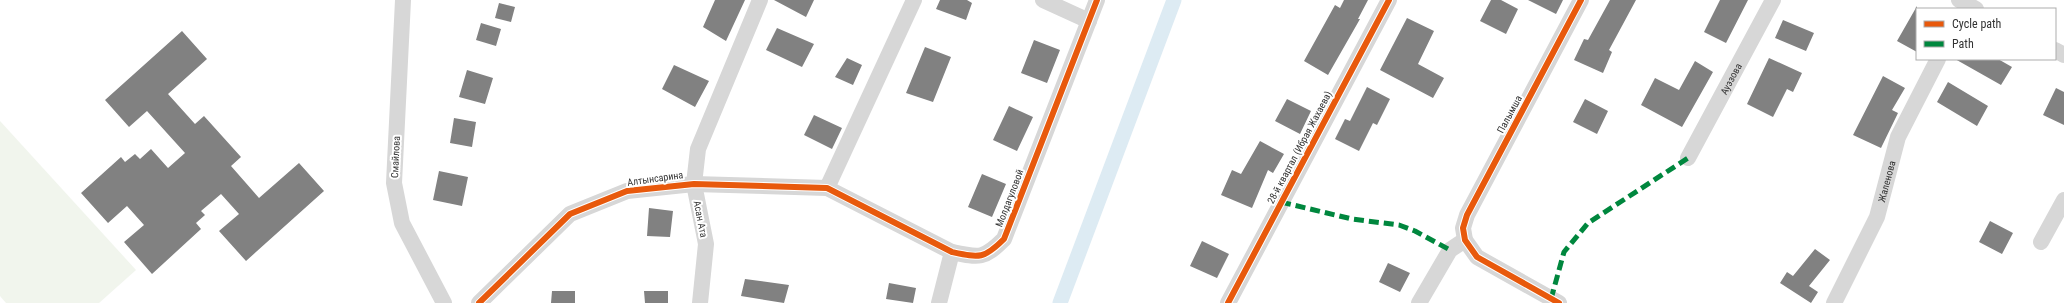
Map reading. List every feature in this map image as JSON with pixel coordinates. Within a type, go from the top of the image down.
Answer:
[{"type":"street","name":"Смайлова","points":[[403,0],[394,183],[402,223],[444,303]]},
{"type":"street","name":"Алтынсарина","points":[[694,184],[698,149],[760,0]]},
{"type":"street","points":[[827,188],[914,0]]},
{"type":"street","points":[[1043,0],[1089,20]]},
{"type":"street","name":"Молдагуловой","points":[[827,188],[952,252],[972,257],[990,253],[1004,239],[1097,0]]},
{"type":"street","name":"28-й квартал (Ибрая Жахаева)","points":[[1228,303],[1389,0]]},
{"type":"street","name":"Палымша","points":[[1465,240],[1463,228],[1467,215],[1581,0]]},
{"type":"street","name":"Ауэзова","points":[[1688,158],[1773,0]]},
{"type":"street","name":"Жаленова","points":[[1834,303],[1877,217],[1898,137],[1937,60]]},
{"type":"street","name":"Алтынсарина","points":[[479,303],[570,214],[627,191],[694,184],[827,188]]},
{"type":"street","name":"Асан Ата","points":[[694,184],[706,244],[700,303]]},
{"type":"street","points":[[2041,242],[2064,200]]},
{"type":"street","points":[[1419,303],[1450,250],[1465,240],[1477,257],[1553,302]]},
{"type":"street","points":[[939,303],[952,252]]},
{"type":"shaded area","points":[[0,121],[136,270],[99,303],[6,303],[0,296]]},
{"type":"building","points":[[715,0],[745,0],[726,41],[703,27]]},
{"type":"building","points":[[774,0],[814,0],[806,17]]},
{"type":"building","points":[[940,0],[967,0],[972,3],[966,20],[936,9]]},
{"type":"building","points":[[1344,0],[1368,0],[1358,19],[1360,19],[1328,75],[1304,61],[1335,5],[1340,8]]},
{"type":"building","points":[[1491,0],[1501,0],[1518,9],[1506,34],[1480,21]]},
{"type":"building","points":[[1528,0],[1563,0],[1556,14]]},
{"type":"building","points":[[1610,0],[1636,0],[1609,50],[1612,52],[1603,73],[1574,60],[1584,39],[1588,40]]},
{"type":"building","points":[[1720,0],[1748,0],[1726,43],[1704,32]]},
{"type":"building","points":[[499,3],[515,7],[511,22],[495,18]]},
{"type":"building","points":[[1917,6],[1916,51],[1897,41]]},
{"type":"building","points":[[1407,18],[1434,31],[1418,64],[1444,78],[1433,98],[1380,70]]},
{"type":"building","points":[[1783,20],[1814,33],[1806,51],[1775,38]]},
{"type":"building","points":[[481,23],[501,29],[496,46],[476,40]]},
{"type":"building","points":[[777,28],[814,44],[802,67],[766,50]]},
{"type":"building","points":[[182,31],[207,59],[168,94],[195,124],[204,116],[241,157],[231,166],[259,198],[299,163],[324,191],[246,261],[219,231],[239,214],[221,194],[201,211],[205,215],[196,223],[201,229],[152,274],[124,242],[144,225],[127,206],[108,223],[81,193],[121,157],[125,162],[135,154],[140,159],[151,149],[168,168],[185,153],[147,111],[129,127],[105,100]]},
{"type":"building","points":[[1034,40],[1060,50],[1047,83],[1021,73]]},
{"type":"building","points":[[925,47],[951,57],[933,102],[906,93]]},
{"type":"building","points":[[847,58],[862,65],[853,85],[835,77]]},
{"type":"building","points":[[1769,58],[1802,73],[1793,92],[1787,89],[1773,117],[1747,104]]},
{"type":"building","points":[[1957,60],[2000,60],[2012,67],[2001,85]]},
{"type":"building","points":[[1695,61],[1713,72],[1682,127],[1641,105],[1655,78],[1679,90]]},
{"type":"building","points":[[674,65],[709,81],[695,107],[662,89]]},
{"type":"building","points":[[467,70],[493,78],[485,104],[459,97]]},
{"type":"building","points":[[1883,76],[1905,88],[1892,110],[1898,113],[1881,148],[1853,135]]},
{"type":"building","points":[[1948,82],[1988,106],[1977,126],[1937,102]]},
{"type":"building","points":[[1367,87],[1390,99],[1377,125],[1373,123],[1359,151],[1335,139],[1345,119],[1350,121]]},
{"type":"building","points":[[2056,88],[2064,92],[2064,125],[2043,115]]},
{"type":"building","points":[[1287,99],[1311,111],[1300,134],[1275,121]]},
{"type":"building","points":[[1585,99],[1608,111],[1597,134],[1573,122]]},
{"type":"building","points":[[1009,106],[1033,117],[1017,151],[993,140]]},
{"type":"building","points":[[814,115],[842,128],[832,149],[804,135]]},
{"type":"building","points":[[454,118],[476,122],[472,147],[450,143]]},
{"type":"building","points":[[1260,141],[1284,154],[1273,173],[1268,170],[1252,208],[1221,195],[1232,170],[1241,174]]},
{"type":"building","points":[[439,171],[468,177],[462,206],[433,200]]},
{"type":"building","points":[[982,174],[1006,184],[992,217],[968,207]]},
{"type":"building","points":[[649,208],[673,211],[670,237],[647,236]]},
{"type":"building","points":[[1990,221],[2013,233],[2002,254],[1979,242]]},
{"type":"building","points":[[1202,241],[1229,254],[1217,278],[1190,266]]},
{"type":"building","points":[[1815,249],[1830,260],[1809,286],[1818,292],[1811,303],[1780,283],[1787,272],[1793,276]]},
{"type":"building","points":[[1388,263],[1410,273],[1400,292],[1379,282]]},
{"type":"building","points":[[745,279],[789,285],[784,303],[741,296]]},
{"type":"building","points":[[889,283],[916,288],[913,303],[886,299]]},
{"type":"building","points":[[552,291],[575,291],[575,303],[551,303]]},
{"type":"building","points":[[644,291],[668,291],[668,303],[645,303]]},
{"type":"waterway","points":[[1060,303],[1174,0]]},
{"type":"marked path","points":[[1551,299],[1564,252],[1588,223],[1688,158]]},
{"type":"marked path","points":[[1281,202],[1352,219],[1399,225],[1415,231],[1450,250]]},
{"type":"cycle path","points":[[479,303],[570,214],[627,191],[694,184],[827,188],[952,252],[975,256],[986,253],[997,246],[1004,239],[1097,0]]},
{"type":"cycle path","points":[[1228,303],[1389,0]]},
{"type":"cycle path","points":[[1559,303],[1477,257],[1465,240],[1463,228],[1467,215],[1581,0]]}]
